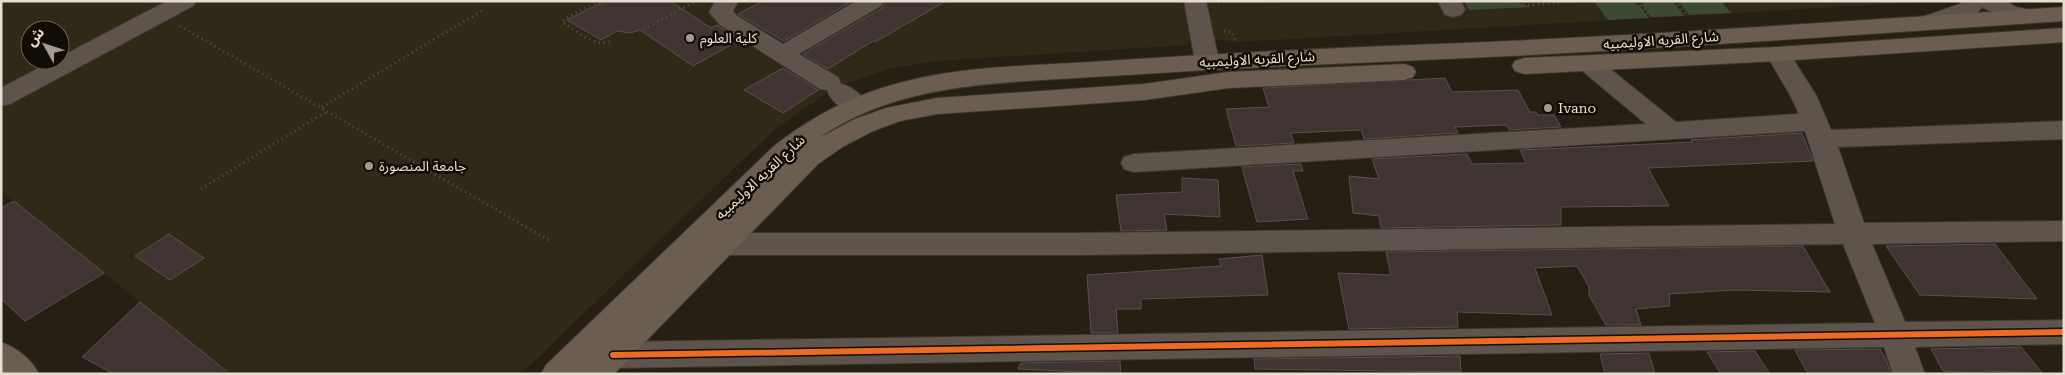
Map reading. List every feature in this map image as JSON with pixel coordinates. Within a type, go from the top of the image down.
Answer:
[{"type":"main road","name":"شارع القريه الاوليمبيه","points":[[557,374],[782,152],[817,126],[841,93],[902,90],[933,94],[1144,92],[1229,80],[1927,23],[2064,14]]},
{"type":"main road","name":"شارع القريه الاوليمبيه","points":[[603,364],[809,158],[835,140],[864,125],[895,114],[933,94],[981,78],[1207,61],[1516,58],[1589,64],[1778,54],[2064,35]]},
{"type":"main road","points":[[1,355],[23,374]]},
{"type":"street","points":[[727,1],[721,12],[723,16],[841,93]]},
{"type":"street","points":[[782,54],[873,1]]},
{"type":"street","points":[[1195,1],[1207,61]]},
{"type":"street","points":[[1927,23],[1968,9],[1971,7],[1972,1]]},
{"type":"street","points":[[1988,1],[2009,12],[2028,16]]},
{"type":"street","points":[[1,98],[176,6]]},
{"type":"street","points":[[1778,54],[1803,95],[1818,130],[1853,234],[1895,334],[1909,374]]},
{"type":"street","points":[[1589,64],[1671,131]]},
{"type":"street","points":[[1134,163],[1671,131],[2064,130]]},
{"type":"street","points":[[722,244],[1080,244],[2064,231]]},
{"type":"street","points":[[603,364],[1895,334],[2064,332]]},
{"type":"path","points":[[599,1],[566,18],[562,23],[597,43],[604,44],[612,41]]},
{"type":"path","points":[[644,29],[696,1]]},
{"type":"path","points":[[1219,9],[1218,1],[1278,1]]},
{"type":"path","points":[[1519,1],[1528,5],[1574,1]]},
{"type":"path","points":[[1638,1],[1650,17]]},
{"type":"path","points":[[1676,1],[1686,15]]},
{"type":"path","points":[[176,6],[173,20],[185,29],[552,242]]},
{"type":"path","points":[[322,108],[483,10]]},
{"type":"path","points":[[1223,25],[1224,32],[1232,32],[1235,41],[1245,40]]},
{"type":"path","points":[[201,189],[327,110]]},
{"type":"shaded area","name":"جامعة المنصورة","points":[[1,1],[1941,1],[1238,42],[1226,42],[1225,40],[1186,41],[1187,45],[938,61],[889,69],[843,85],[830,95],[827,93],[774,130],[521,374],[230,374],[1,191]]},
{"type":"green space","points":[[1464,1],[1515,1],[1530,7],[1469,10]]},
{"type":"green space","points":[[1594,1],[1630,1],[1639,5],[1649,18],[1608,20]]},
{"type":"green space","points":[[1647,1],[1673,1],[1684,16],[1651,17],[1642,5]]},
{"type":"green space","points":[[1678,1],[1721,1],[1731,13],[1689,15]]},
{"type":"building","points":[[605,1],[670,1],[711,28],[717,25],[740,40],[693,66],[640,30],[630,33],[617,31],[601,40],[567,20]]},
{"type":"building","name":"كلية العلوم","points":[[763,1],[852,1],[784,41],[738,14]]},
{"type":"building","points":[[886,1],[946,1],[875,42],[873,41],[828,69],[803,54],[882,8]]},
{"type":"building","points":[[783,68],[818,90],[783,113],[744,90]]},
{"type":"building","points":[[1445,78],[1452,92],[1518,90],[1530,112],[1536,112],[1538,115],[1554,115],[1561,127],[1509,130],[1506,125],[1455,127],[1458,133],[1364,139],[1361,130],[1291,133],[1294,143],[1236,146],[1226,109],[1269,107],[1263,88]]},
{"type":"building","points":[[1802,133],[1813,161],[1648,168],[1669,206],[1561,207],[1561,225],[1381,228],[1379,216],[1353,213],[1349,176],[1379,179],[1372,159],[1467,154],[1472,164],[1526,163],[1520,150],[1693,142],[1691,140]]},
{"type":"building","points":[[1301,164],[1303,171],[1293,171],[1308,219],[1257,222],[1242,167]]},
{"type":"building","points":[[1182,178],[1218,180],[1220,217],[1164,214],[1167,230],[1121,231],[1116,195],[1182,192]]},
{"type":"building","points":[[14,201],[104,273],[25,321],[1,299],[1,208]]},
{"type":"building","points":[[169,234],[204,258],[170,280],[135,256]]},
{"type":"building","points":[[1995,244],[2037,299],[1920,295],[1886,246]]},
{"type":"building","points":[[1803,246],[1830,292],[1735,290],[1669,294],[1670,306],[1636,309],[1641,325],[1606,325],[1589,295],[1589,287],[1577,266],[1535,268],[1552,315],[1457,312],[1458,327],[1349,329],[1338,273],[1391,275],[1386,252]]},
{"type":"building","points":[[1262,255],[1268,295],[1141,299],[1141,309],[1116,309],[1118,333],[1091,333],[1087,275],[1221,266],[1219,259]]},
{"type":"building","points":[[140,302],[230,374],[114,374],[82,357]]},
{"type":"building","points":[[2021,347],[2043,374],[1985,371],[1985,374],[1978,374],[1943,371],[1931,349]]},
{"type":"building","points":[[1880,349],[1891,374],[1808,374],[1795,350]]},
{"type":"building","points":[[1755,351],[1770,374],[1721,374],[1707,352]]},
{"type":"building","points":[[1649,353],[1655,374],[1605,374],[1600,354]]},
{"type":"building","points":[[1460,356],[1461,372],[1255,369],[1254,359]]},
{"type":"building","points":[[1120,361],[1121,374],[1018,369],[1021,363]]},
{"type":"cycle path","points":[[613,355],[2064,332]]},
{"type":"place","name":"كلية العلوم","points":[[690,38]]},
{"type":"place","name":"Ivano","points":[[1548,108]]},
{"type":"place","name":"جامعة المنصورة","points":[[369,166]]}]
